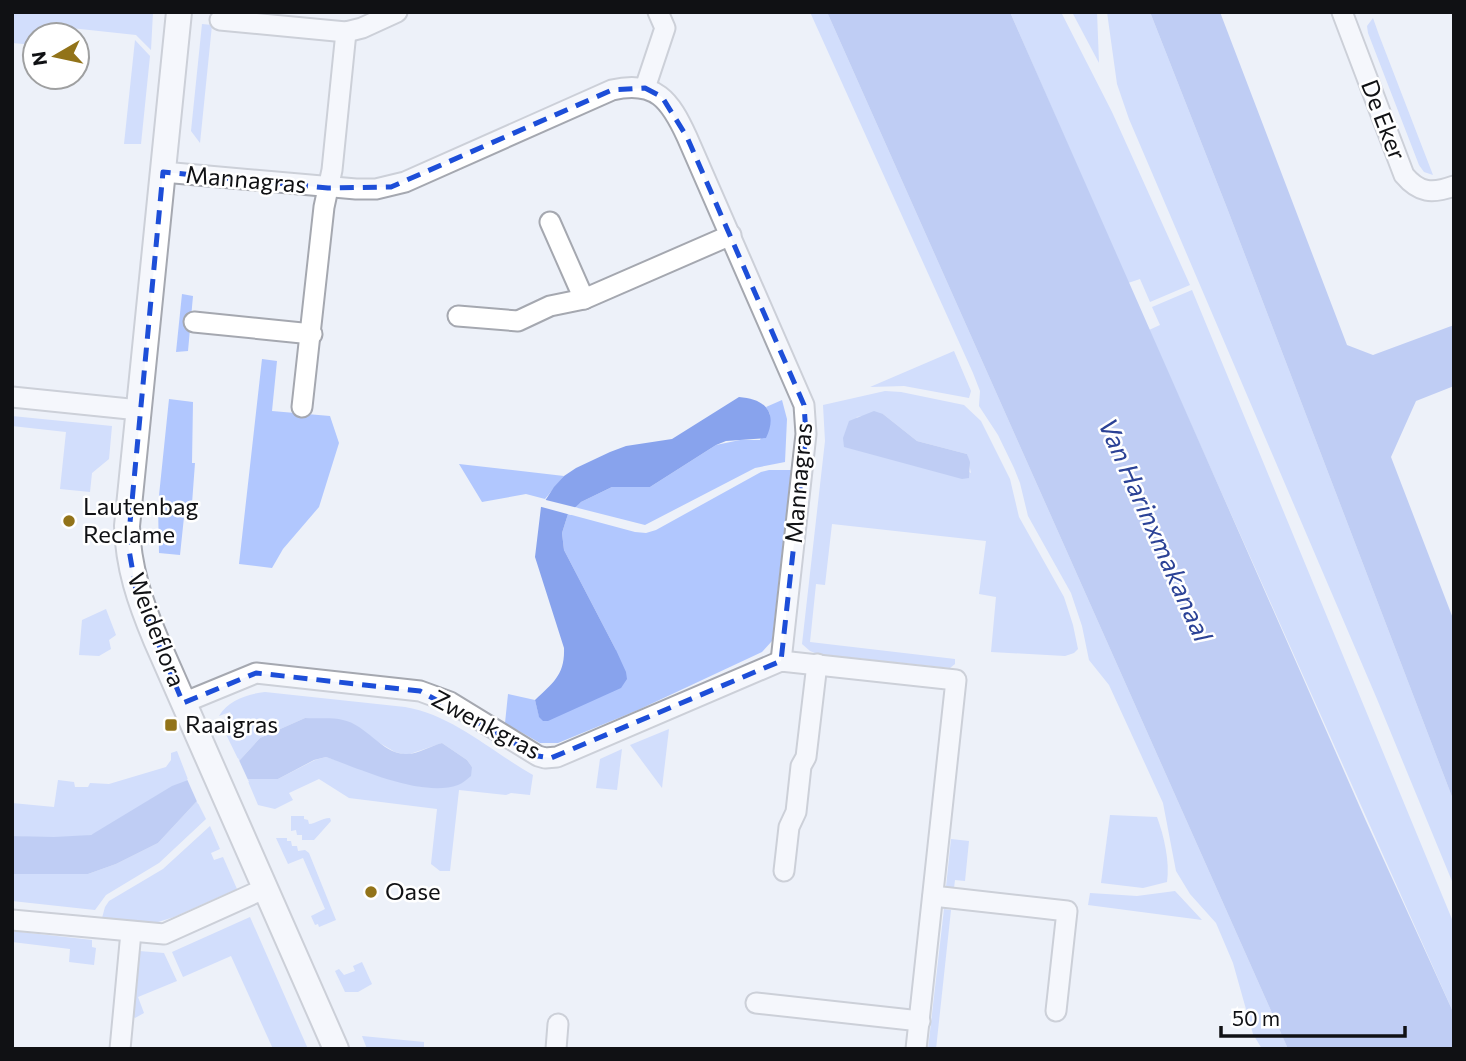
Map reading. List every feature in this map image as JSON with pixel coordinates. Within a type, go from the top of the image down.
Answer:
[{"type":"street","name":"Weideflora","points":[[179,12],[127,526],[132,574],[143,609],[337,1049]]},
{"type":"street","points":[[220,20],[346,33],[362,29],[397,12]]},
{"type":"street","points":[[645,88],[665,28],[658,12]]},
{"type":"street","name":"De Eker","points":[[1342,12],[1404,175],[1420,190],[1430,192],[1454,186]]},
{"type":"street","name":"Mannagras","points":[[302,407],[324,207],[332,170],[346,33]]},
{"type":"street","name":"Mannagras","points":[[163,172],[328,188],[391,187],[612,90],[628,86],[645,88],[662,97],[676,114],[731,235],[799,389],[806,422],[781,661]]},
{"type":"street","points":[[550,222],[584,299]]},
{"type":"street","points":[[458,316],[518,321],[551,306],[584,299],[731,235]]},
{"type":"street","points":[[194,322],[312,334]]},
{"type":"street","points":[[12,397],[139,410]]},
{"type":"street","name":"Zwenkgras","points":[[184,703],[256,673],[420,691],[450,702],[538,756],[551,758],[781,661],[956,680],[916,1049]]},
{"type":"street","points":[[784,871],[789,827],[796,812],[801,766],[806,757],[817,664]]},
{"type":"street","points":[[12,920],[164,934],[266,888]]},
{"type":"street","points":[[933,896],[1067,911],[1056,1011]]},
{"type":"street","points":[[120,1049],[131,932]]},
{"type":"street","points":[[756,1003],[920,1021]]},
{"type":"street","points":[[556,1049],[558,1024]]},
{"type":"highlighted area","points":[[645,88],[662,97],[687,137],[804,405],[806,434],[781,661],[551,758],[538,756],[420,691],[256,673],[183,703],[136,590],[128,544],[163,172],[328,188],[391,187],[612,90]]},
{"type":"shaded area","points":[[12,12],[153,12],[151,50],[136,35],[91,30],[91,21],[21,21],[21,44],[12,43]]},
{"type":"shaded area","points":[[810,12],[827,12],[1288,1049],[1262,1049],[1253,1034],[1233,963],[1216,923],[1190,894],[1176,871],[1163,803],[1109,685],[1089,660],[1071,593],[1028,516],[1014,468],[998,435],[979,406],[980,391],[973,373]]},
{"type":"shaded area","points":[[1010,12],[1061,12],[1112,112],[1190,285],[1150,302],[1140,279],[1128,283]]},
{"type":"shaded area","points":[[1072,12],[1097,12],[1099,63]]},
{"type":"shaded area","points":[[1107,12],[1150,12],[1454,802],[1454,886],[1129,119],[1117,84]]},
{"type":"shaded area","points":[[1373,18],[1433,175],[1424,172],[1419,165],[1368,33],[1367,26]]},
{"type":"shaded area","points":[[202,24],[212,25],[200,143],[191,131]]},
{"type":"shaded area","points":[[135,40],[150,56],[141,144],[124,144]]},
{"type":"shaded area","points":[[1192,290],[1454,924],[1454,1014],[1149,330],[1160,325],[1152,307]]},
{"type":"shaded area","points":[[182,294],[193,296],[188,351],[176,352]]},
{"type":"shaded area","points":[[954,351],[971,391],[969,398],[904,386],[870,387]]},
{"type":"shaded area","points":[[262,359],[277,361],[272,411],[330,416],[339,443],[319,507],[283,549],[272,568],[239,564]]},
{"type":"shaded area","points":[[885,391],[901,392],[964,405],[981,421],[1010,479],[1019,517],[1064,597],[1078,649],[1065,656],[991,652],[996,597],[979,594],[986,541],[832,524],[825,585],[816,584],[810,642],[955,659],[955,664],[950,668],[817,654],[802,644],[825,441],[823,405]],"holes":[[[883,414],[917,441],[967,454],[971,473],[856,417]]]},
{"type":"shaded area","points":[[169,399],[193,402],[192,463],[195,463],[191,517],[184,517],[180,555],[159,553],[158,505]]},
{"type":"shaded area","points":[[782,400],[787,419],[785,462],[755,468],[645,525],[574,507],[612,487],[650,487],[716,445],[740,440],[760,440],[770,414],[766,407]]},
{"type":"shaded area","points":[[12,416],[112,426],[109,459],[92,473],[90,492],[60,489],[66,432],[12,426]]},
{"type":"shaded area","points":[[459,464],[564,476],[545,499],[526,494],[482,502]]},
{"type":"shaded area","points":[[769,470],[791,470],[772,641],[762,652],[638,710],[558,743],[540,743],[505,723],[508,694],[535,700],[539,716],[616,650],[564,550],[562,533],[568,514],[646,533]]},
{"type":"shaded area","points":[[106,609],[116,635],[109,640],[111,649],[99,656],[79,655],[82,620]]},
{"type":"shaded area","points":[[265,692],[423,711],[472,735],[533,775],[530,795],[459,790],[450,871],[440,871],[431,864],[437,809],[349,798],[319,779],[289,793],[293,800],[275,809],[258,805],[247,779],[278,779],[326,757],[421,787],[442,788],[472,767],[467,760],[442,743],[403,754],[378,742],[305,718],[260,738],[239,761],[220,722],[232,716],[230,712],[219,716],[239,699]]},
{"type":"shaded area","points":[[669,729],[662,788],[630,745]]},
{"type":"shaded area","points":[[622,749],[617,790],[596,788],[600,759]]},
{"type":"shaded area","points":[[177,751],[189,782],[164,792],[106,828],[94,834],[76,837],[12,836],[12,803],[54,807],[58,780],[74,782],[75,787],[88,787],[90,783],[109,784],[166,767],[171,760],[171,753]]},
{"type":"shaded area","points":[[197,801],[206,819],[159,863],[106,895],[95,910],[12,901],[12,874],[88,874],[116,864],[158,843]]},
{"type":"shaded area","points":[[1110,815],[1157,817],[1166,849],[1167,882],[1143,888],[1101,883]]},
{"type":"shaded area","points":[[291,816],[304,816],[309,824],[327,818],[331,821],[314,840],[302,840],[302,835],[297,835],[296,830],[291,831]]},
{"type":"shaded area","points":[[210,826],[220,849],[211,853],[214,860],[223,857],[237,889],[155,923],[102,918],[109,901],[163,869]]},
{"type":"shaded area","points":[[276,838],[287,838],[292,846],[297,846],[298,851],[305,850],[309,853],[336,920],[319,927],[318,924],[315,925],[311,916],[325,909],[303,858],[288,864]]},
{"type":"shaded area","points":[[951,839],[969,841],[965,881],[955,880],[954,888],[946,887]]},
{"type":"shaded area","points":[[1175,891],[1202,920],[1088,905],[1090,893],[1137,896]]},
{"type":"shaded area","points":[[944,909],[951,910],[936,1049],[928,1049]]},
{"type":"shaded area","points":[[250,917],[308,1049],[273,1049],[231,956],[183,977],[172,952]]},
{"type":"shaded area","points":[[12,931],[92,940],[92,947],[96,948],[94,965],[69,962],[70,949],[12,942]]},
{"type":"shaded area","points":[[139,951],[164,953],[177,981],[138,997],[144,1013],[135,1018],[133,1016]]},
{"type":"shaded area","points":[[362,962],[372,984],[358,992],[345,992],[335,971],[339,969],[344,975],[355,971],[353,966]]},
{"type":"shaded area","points":[[362,1036],[424,1042],[424,1049],[367,1049]]},
{"type":"water","name":"Van Harinxmakanaal","points":[[827,12],[1010,12],[1366,821],[1454,1014],[1454,1049],[1288,1049]]},
{"type":"water","points":[[1150,12],[1220,12],[1347,345],[1373,355],[1454,325],[1454,386],[1416,401],[1391,457],[1454,621],[1454,802],[1227,208]]},
{"type":"water","points":[[739,397],[763,404],[767,409],[771,421],[766,438],[726,441],[650,487],[612,487],[581,502],[568,514],[562,533],[564,550],[616,650],[627,679],[621,688],[543,721],[539,717],[535,700],[560,672],[564,648],[535,557],[541,507],[554,487],[576,468],[626,446],[672,439]]},
{"type":"water","points":[[874,411],[883,414],[917,441],[967,454],[970,462],[969,478],[962,479],[844,447],[843,438],[849,421]]},
{"type":"water","points":[[305,718],[352,723],[389,749],[405,754],[442,743],[467,760],[472,767],[471,776],[458,785],[427,788],[373,775],[326,757],[314,760],[278,779],[246,779],[197,801],[158,843],[116,864],[88,874],[12,874],[12,836],[91,835],[172,786],[239,761],[260,738]]},
{"type":"pier","points":[[542,499],[578,508],[571,515],[538,506]]},
{"type":"pier","points":[[238,758],[249,782],[198,804],[187,779]]},
{"type":"place","name":"Lautenbag Reclame","points":[[69,521]]},
{"type":"place","name":"Raaigras","points":[[171,725]]},
{"type":"place","name":"Oase","points":[[371,892]]}]
